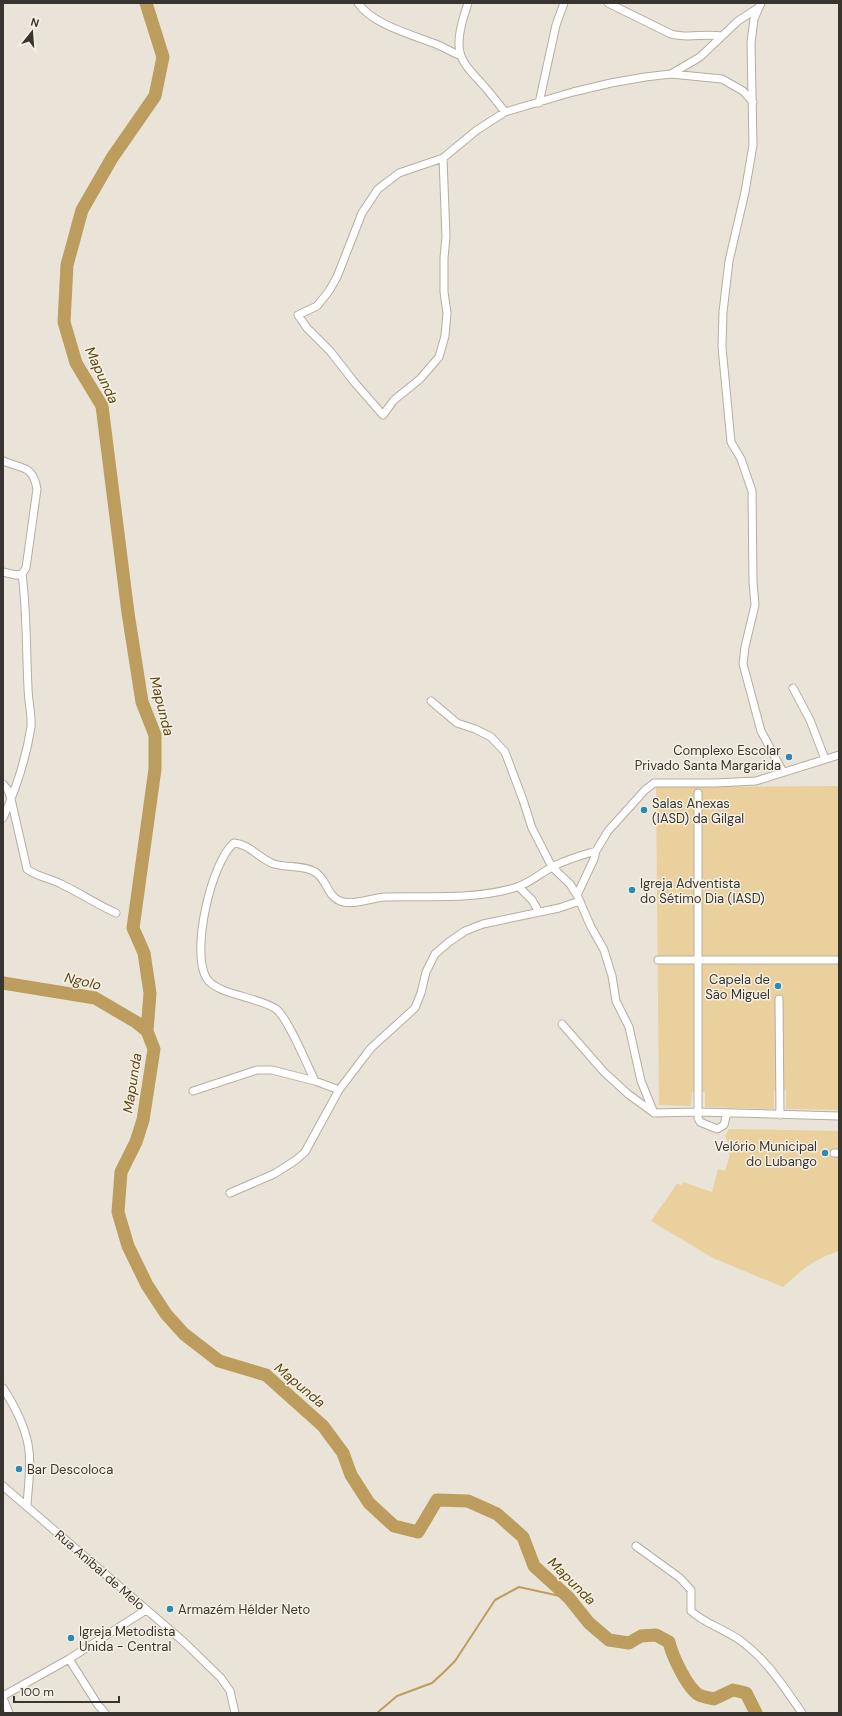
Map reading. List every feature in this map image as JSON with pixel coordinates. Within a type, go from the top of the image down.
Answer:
[{"type":"street","points":[[358,3],[363,10],[374,19],[412,36],[434,43],[460,56]]},
{"type":"street","points":[[468,3],[460,28],[458,42],[460,56],[466,67],[484,85],[505,112]]},
{"type":"street","points":[[539,103],[548,55],[564,3]]},
{"type":"street","points":[[608,3],[671,34],[681,37],[701,34],[722,36]]},
{"type":"street","points":[[671,74],[700,57],[738,21],[759,5]]},
{"type":"street","points":[[759,5],[754,19],[751,43],[753,145],[745,192],[729,261],[722,347],[731,442],[746,472],[752,496],[752,582],[755,606],[746,639],[743,664],[761,732],[783,772]]},
{"type":"street","points":[[443,158],[446,237],[444,292],[447,313],[445,336],[439,357],[420,379],[394,400],[383,415],[330,351],[307,328],[298,315],[317,306],[329,291],[337,277],[362,213],[378,189],[399,173],[443,158],[477,130],[505,112],[573,92],[611,83],[671,74],[722,79],[743,91],[753,102]]},
{"type":"street","points":[[3,460],[26,469],[35,477],[37,489],[30,548],[26,568],[22,574],[25,599],[28,691],[31,725],[25,756],[3,818]]},
{"type":"street","points":[[3,572],[16,575],[22,574]]},
{"type":"street","points":[[793,688],[810,720],[825,759]]},
{"type":"street","points":[[431,701],[457,723],[475,729],[491,737],[505,752],[532,828],[552,867],[570,884],[604,950],[612,976],[616,1000],[629,1027],[641,1081],[654,1113]]},
{"type":"street","points":[[230,1193],[274,1174],[296,1160],[305,1152],[340,1090],[371,1048],[415,1008],[421,993],[426,972],[435,954],[465,931],[483,924],[559,908],[578,898],[596,850],[608,831],[645,790],[654,783],[756,781],[839,755]]},
{"type":"street","points":[[3,784],[8,790],[11,799],[27,869],[34,875],[60,883],[89,901],[116,913]]},
{"type":"street","points":[[698,793],[698,1112],[700,1122],[717,1129],[724,1125],[727,1113]]},
{"type":"street","points":[[315,1081],[284,1018],[277,1009],[218,988],[208,980],[203,970],[200,953],[211,887],[223,857],[234,843],[255,852],[272,863],[314,871],[322,877],[333,897],[340,901],[350,903],[376,898],[475,896],[519,887],[552,867],[574,857],[596,850]]},
{"type":"street","points":[[519,887],[532,900],[539,912]]},
{"type":"street","points":[[658,960],[839,960]]},
{"type":"street","points":[[779,999],[780,1115]]},
{"type":"street","points":[[562,1024],[604,1072],[628,1094],[654,1113],[698,1112],[839,1116]]},
{"type":"street","points":[[193,1091],[257,1070],[272,1070],[315,1081],[340,1090]]},
{"type":"street","points":[[3,1388],[16,1410],[28,1444],[29,1465],[27,1506]]},
{"type":"street","name":"Rua Aníbal de Melo","points":[[3,1486],[184,1642],[221,1678],[230,1691],[235,1713]]},
{"type":"street","points":[[636,1546],[680,1578],[691,1590],[691,1611],[697,1616],[740,1640],[753,1650],[780,1679],[802,1713]]},
{"type":"street","points":[[9,1713],[3,1697],[69,1659],[146,1610]]},
{"type":"street","points":[[69,1659],[104,1713]]},
{"type":"shaded area","points":[[839,786],[839,1110],[786,1109],[786,1090],[774,1091],[774,1109],[705,1107],[705,1092],[692,1092],[691,1106],[659,1105],[656,787]]},
{"type":"shaded area","points":[[729,1129],[839,1131],[839,1251],[808,1266],[783,1287],[713,1258],[651,1221],[677,1184],[682,1185],[683,1182],[712,1192],[718,1169],[725,1171],[728,1162],[730,1154],[729,1145],[725,1136]]},
{"type":"waterway","name":"Mapunda","points":[[146,3],[163,57],[155,96],[112,158],[82,210],[67,265],[64,322],[76,363],[102,406],[128,613],[142,702],[155,735],[155,769],[133,928],[144,953],[150,993],[147,1031],[154,1049],[143,1120],[136,1142],[121,1172],[118,1212],[128,1246],[147,1285],[166,1314],[184,1334],[219,1361],[266,1375],[323,1426],[343,1453],[351,1475],[369,1503],[394,1526],[418,1532],[437,1500],[468,1501],[497,1514],[523,1537],[534,1566],[569,1598],[589,1623],[609,1640],[629,1643],[641,1636],[656,1635],[669,1642],[673,1655],[685,1679],[699,1695],[714,1699],[733,1690],[746,1693],[756,1713]]},
{"type":"waterway","name":"Ngolo","points":[[3,983],[95,998],[136,1022],[147,1031]]},
{"type":"waterway","points":[[377,1713],[397,1696],[432,1683],[443,1673],[455,1661],[495,1600],[519,1587],[569,1598]]},
{"type":"place","name":"Complexo Escolar Privado Santa Margarida","points":[[789,757]]},
{"type":"place","name":"Salas Anexas (IASD) da Gilgal","points":[[644,810]]},
{"type":"place","name":"Igreja Adventista do Sétimo Dia (IASD)","points":[[632,890]]},
{"type":"place","name":"Capela de São Miguel","points":[[778,986]]},
{"type":"place","name":"Velório Municipal do Lubango","points":[[825,1153]]},
{"type":"place","name":"Bar Descoloca","points":[[19,1469]]},
{"type":"place","name":"Armazém Hélder Neto","points":[[170,1609]]},
{"type":"place","name":"Igreja Metodista Unida - Central","points":[[71,1638]]}]
